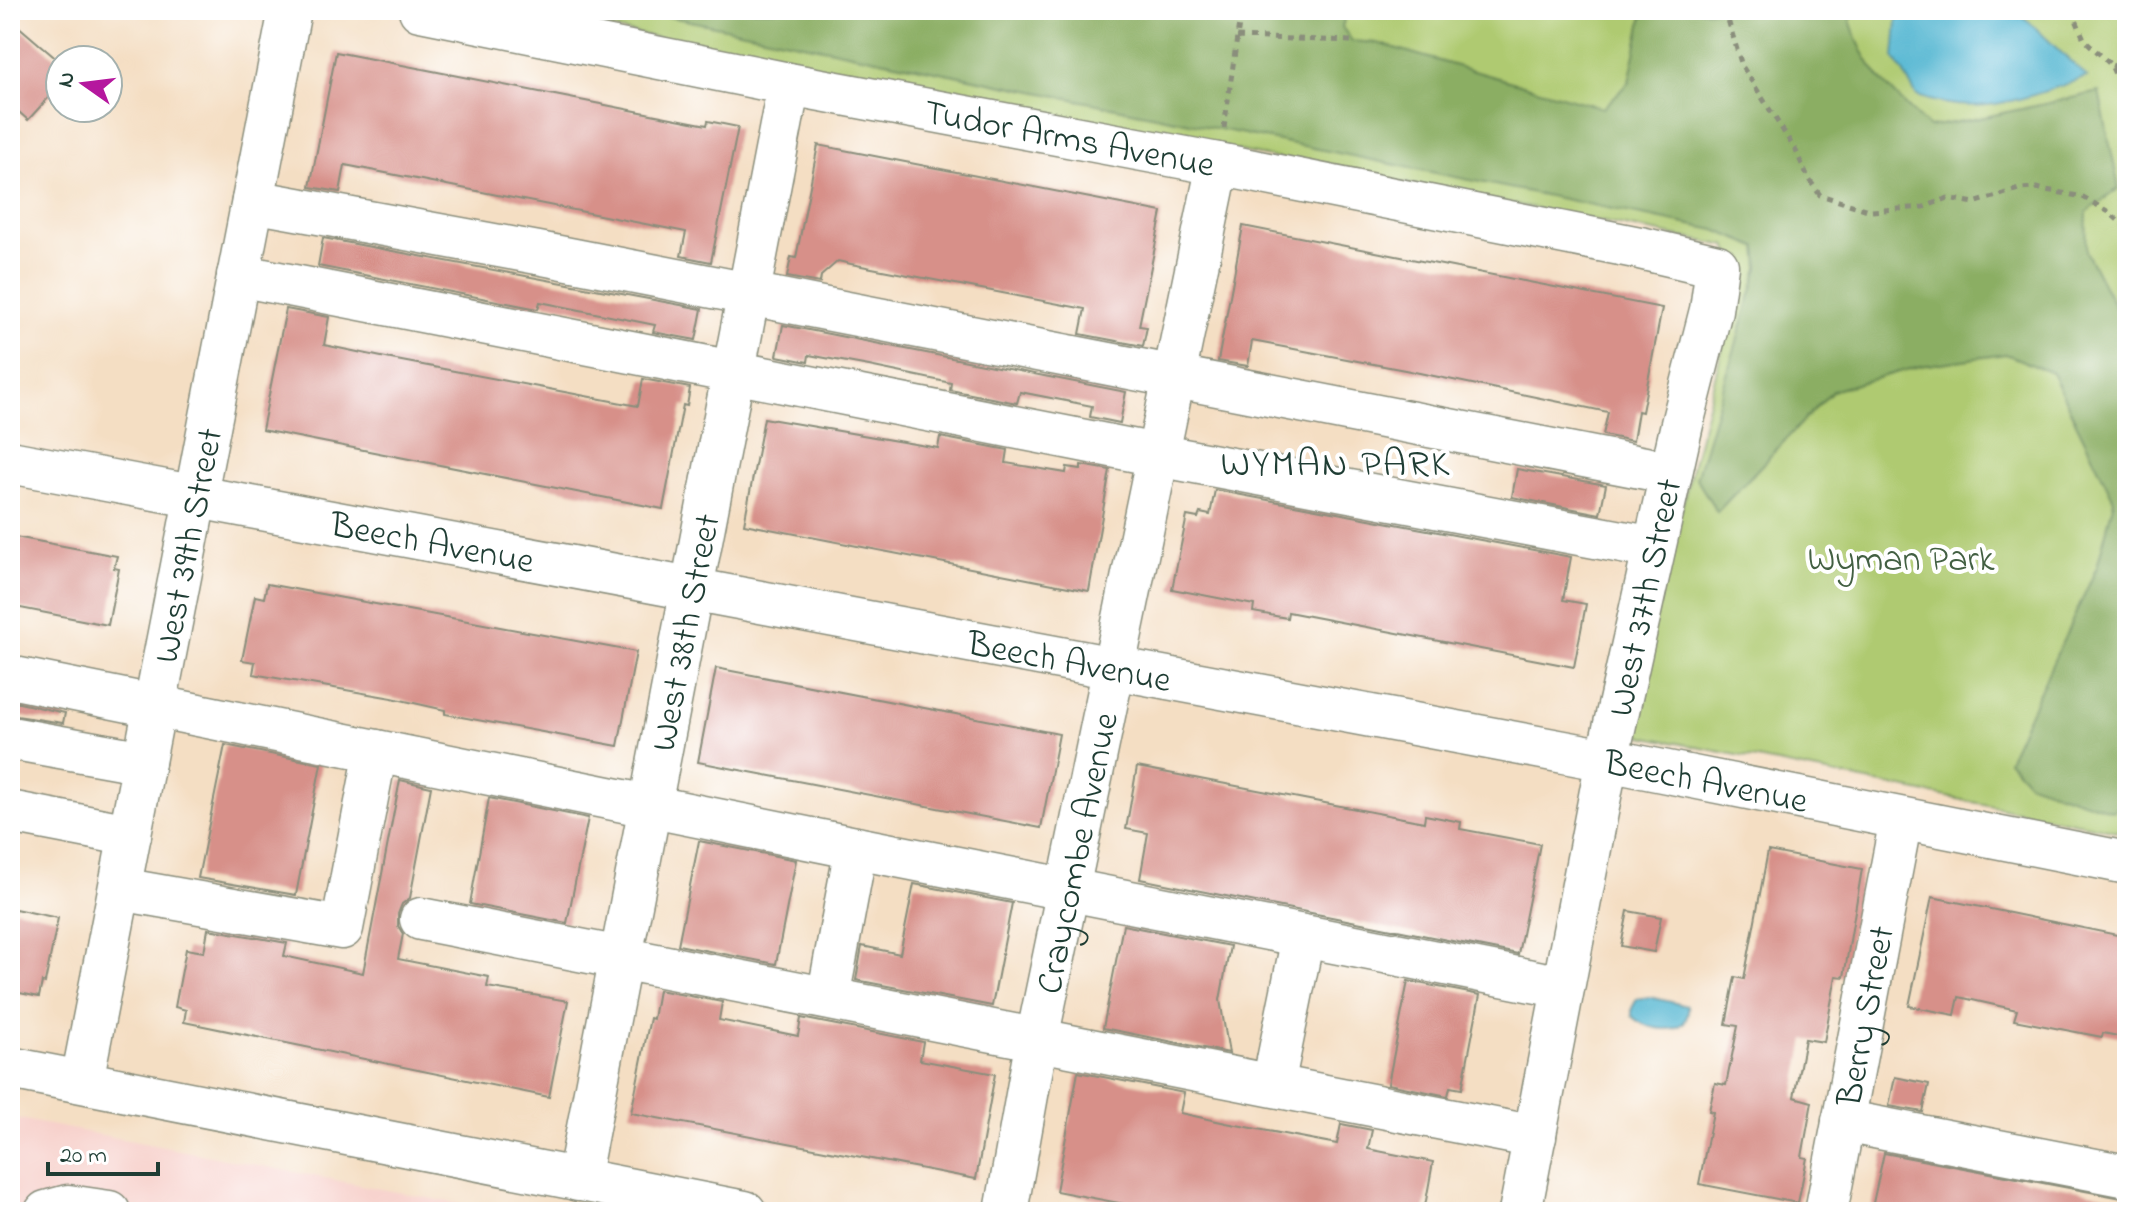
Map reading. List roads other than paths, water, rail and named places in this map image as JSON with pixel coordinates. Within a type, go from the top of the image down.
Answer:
[{"type":"street","name":"West 39th Street","points":[[82,1081],[290,10]]},
{"type":"street","name":"Tudor Arms Avenue","points":[[420,10],[789,84],[1218,164],[1717,266]]},
{"type":"street","name":"West 38th Street","points":[[578,1180],[789,84]]},
{"type":"street","name":"Craycombe Avenue","points":[[1006,1212],[1067,890],[1218,164]]},
{"type":"street","points":[[253,201],[1671,473]]},
{"type":"street","name":"West 37th Street","points":[[1520,1212],[1607,760],[1711,310],[1717,266]]},
{"type":"street","points":[[238,275],[1157,455],[1654,548]]},
{"type":"street","name":"Beech Avenue","points":[[10,462],[195,499],[1607,760],[2127,863]]},
{"type":"street","points":[[10,677],[1563,987]]},
{"type":"street","points":[[10,738],[144,762]]},
{"type":"street","points":[[120,889],[342,928],[376,751]]},
{"type":"street","points":[[10,812],[130,835]]},
{"type":"street","name":"Berry Street","points":[[1826,1212],[1901,819]]},
{"type":"street","points":[[828,998],[856,848]]},
{"type":"street","points":[[421,919],[1535,1137]]},
{"type":"street","points":[[1273,1085],[1303,937]]},
{"type":"street","points":[[10,1068],[745,1212]]},
{"type":"street","points":[[1843,1121],[2127,1176]]},
{"type":"street","points":[[46,1212],[68,1206],[109,1212]]},
{"type":"water","points":[[1898,10],[2021,10],[2021,14],[2087,77],[2003,103],[1962,106],[1917,96],[1894,57]]},
{"type":"water","points":[[1650,997],[1688,1006],[1687,1017],[1675,1028],[1666,1029],[1638,1021],[1632,1016],[1632,1008],[1637,999]]},
{"type":"district","name":"WYMAN PARK","points":[[1336,462]]},
{"type":"park label","name":"Wyman Park","points":[[1901,557]]}]
